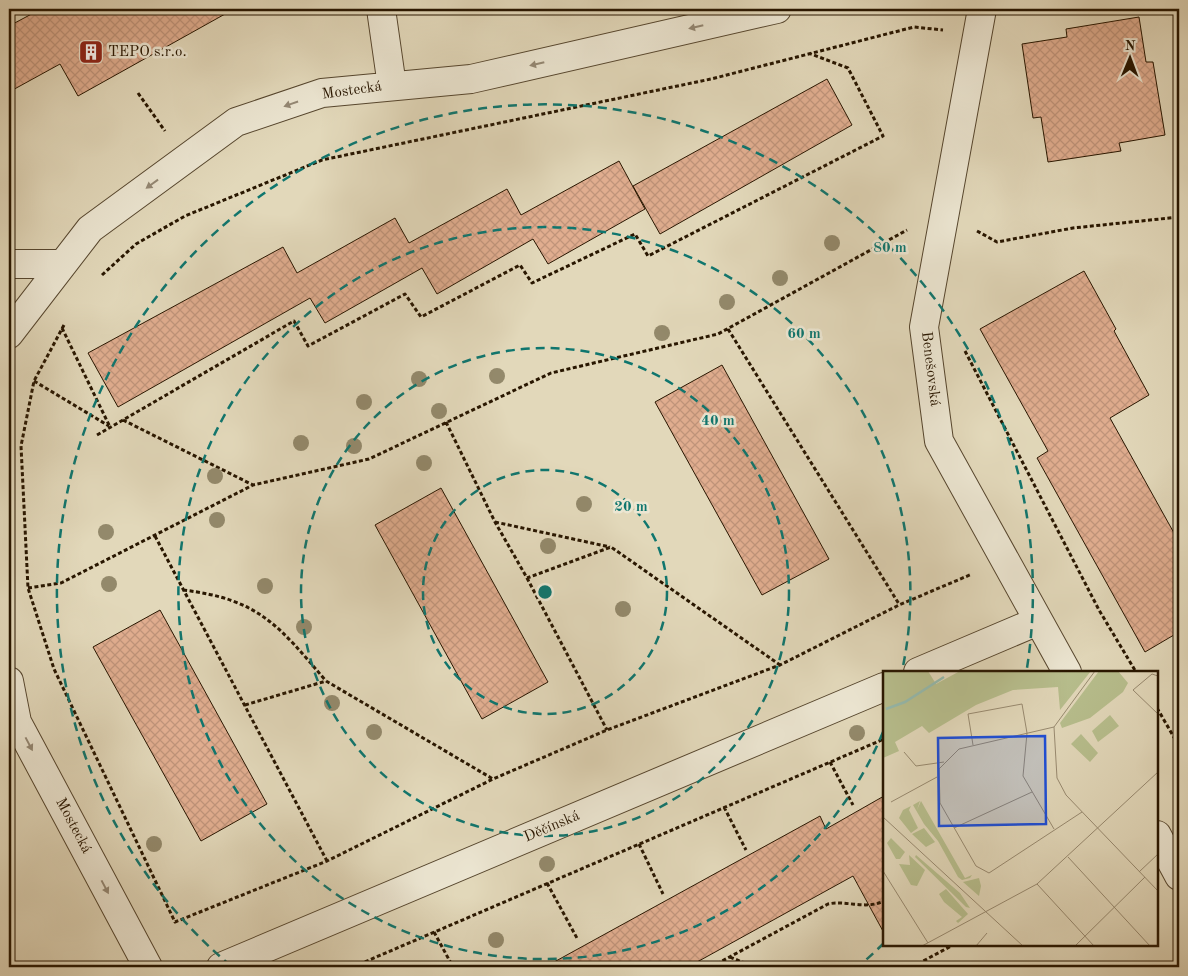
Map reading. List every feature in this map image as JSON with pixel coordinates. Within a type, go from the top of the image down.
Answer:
[{"type":"street","points":[[381,9],[392,86]]},
{"type":"street","name":"Mostecká","points":[[9,334],[90,229],[236,122],[322,93],[471,79],[777,9]]},
{"type":"street","name":"Benešovská","points":[[982,9],[924,327],[939,441],[1066,671]]},
{"type":"street","points":[[9,264],[62,264]]},
{"type":"street","points":[[920,671],[1038,621]]},
{"type":"street","name":"Mostecká","points":[[9,681],[18,722],[148,967]]},
{"type":"street","name":"Děčínská","points":[[220,967],[883,686]]},
{"type":"street","points":[[1158,837],[1179,876]]},
{"type":"path","points":[[94,282],[136,244],[185,216],[322,160],[711,79],[914,27],[950,31]]},
{"type":"path","points":[[97,435],[294,321],[308,346],[405,294],[421,317],[520,265],[532,284],[635,234],[648,256],[883,136],[848,68],[811,54]]},
{"type":"path","points":[[138,93],[167,134]]},
{"type":"path","points":[[974,229],[997,242],[1073,228],[1179,217]]},
{"type":"path","points":[[28,588],[61,583],[253,485],[369,459],[551,373],[718,334],[899,232],[943,221]]},
{"type":"path","points":[[67,320],[34,381],[21,446],[28,588],[54,669],[175,922],[327,861],[493,779],[607,730],[780,665],[900,605],[1005,560]]},
{"type":"path","points":[[62,328],[110,427]]},
{"type":"path","points":[[728,329],[900,605]]},
{"type":"path","points":[[964,349],[1099,610],[1135,671]]},
{"type":"path","points":[[34,381],[110,427]]},
{"type":"path","points":[[122,420],[253,485]]},
{"type":"path","points":[[446,422],[494,522],[527,578],[607,730]]},
{"type":"path","points":[[494,522],[610,547],[780,665]]},
{"type":"path","points":[[155,536],[327,861]]},
{"type":"path","points":[[527,578],[610,547]]},
{"type":"path","points":[[183,590],[232,600],[260,612],[291,639],[326,681],[493,779]]},
{"type":"path","points":[[245,704],[326,681]]},
{"type":"path","points":[[1158,710],[1179,746]]},
{"type":"path","points":[[353,967],[883,738]]},
{"type":"path","points":[[830,762],[853,805]]},
{"type":"path","points":[[724,807],[746,850]]},
{"type":"path","points":[[639,844],[663,894]]},
{"type":"path","points":[[547,884],[578,940]]},
{"type":"path","points":[[711,967],[828,904],[839,902],[847,905],[879,904],[883,902]]},
{"type":"path","points":[[434,932],[453,967]]},
{"type":"path","points":[[912,967],[951,946]]},
{"type":"path","points":[[729,957],[754,967]]},
{"type":"building","name":"TEPO s.r.o.","points":[[41,9],[234,9],[78,96],[60,64],[9,92],[9,26]]},
{"type":"building","points":[[1139,17],[1146,62],[1153,62],[1165,135],[1119,143],[1121,151],[1048,162],[1041,117],[1033,118],[1022,44],[1067,37],[1066,29]]},
{"type":"building","points":[[827,79],[852,125],[660,234],[633,186]]},
{"type":"building","points":[[619,161],[645,209],[548,264],[533,239],[437,294],[422,268],[325,323],[310,298],[118,407],[88,353],[283,247],[297,273],[395,218],[409,243],[507,189],[521,215]]},
{"type":"building","points":[[1084,271],[1149,395],[1110,418],[1179,542],[1179,632],[1145,652],[1037,458],[1048,451],[980,329]]},
{"type":"building","points":[[722,365],[829,559],[762,595],[655,402]]},
{"type":"building","points":[[441,488],[548,682],[482,719],[375,525]]},
{"type":"building","points":[[160,610],[267,804],[201,841],[93,647]]},
{"type":"building","points":[[883,797],[883,931],[853,876],[688,967],[545,967],[820,816],[826,829]]},
{"type":"place","name":"TEPO s.r.o.","points":[[91,52]]}]
